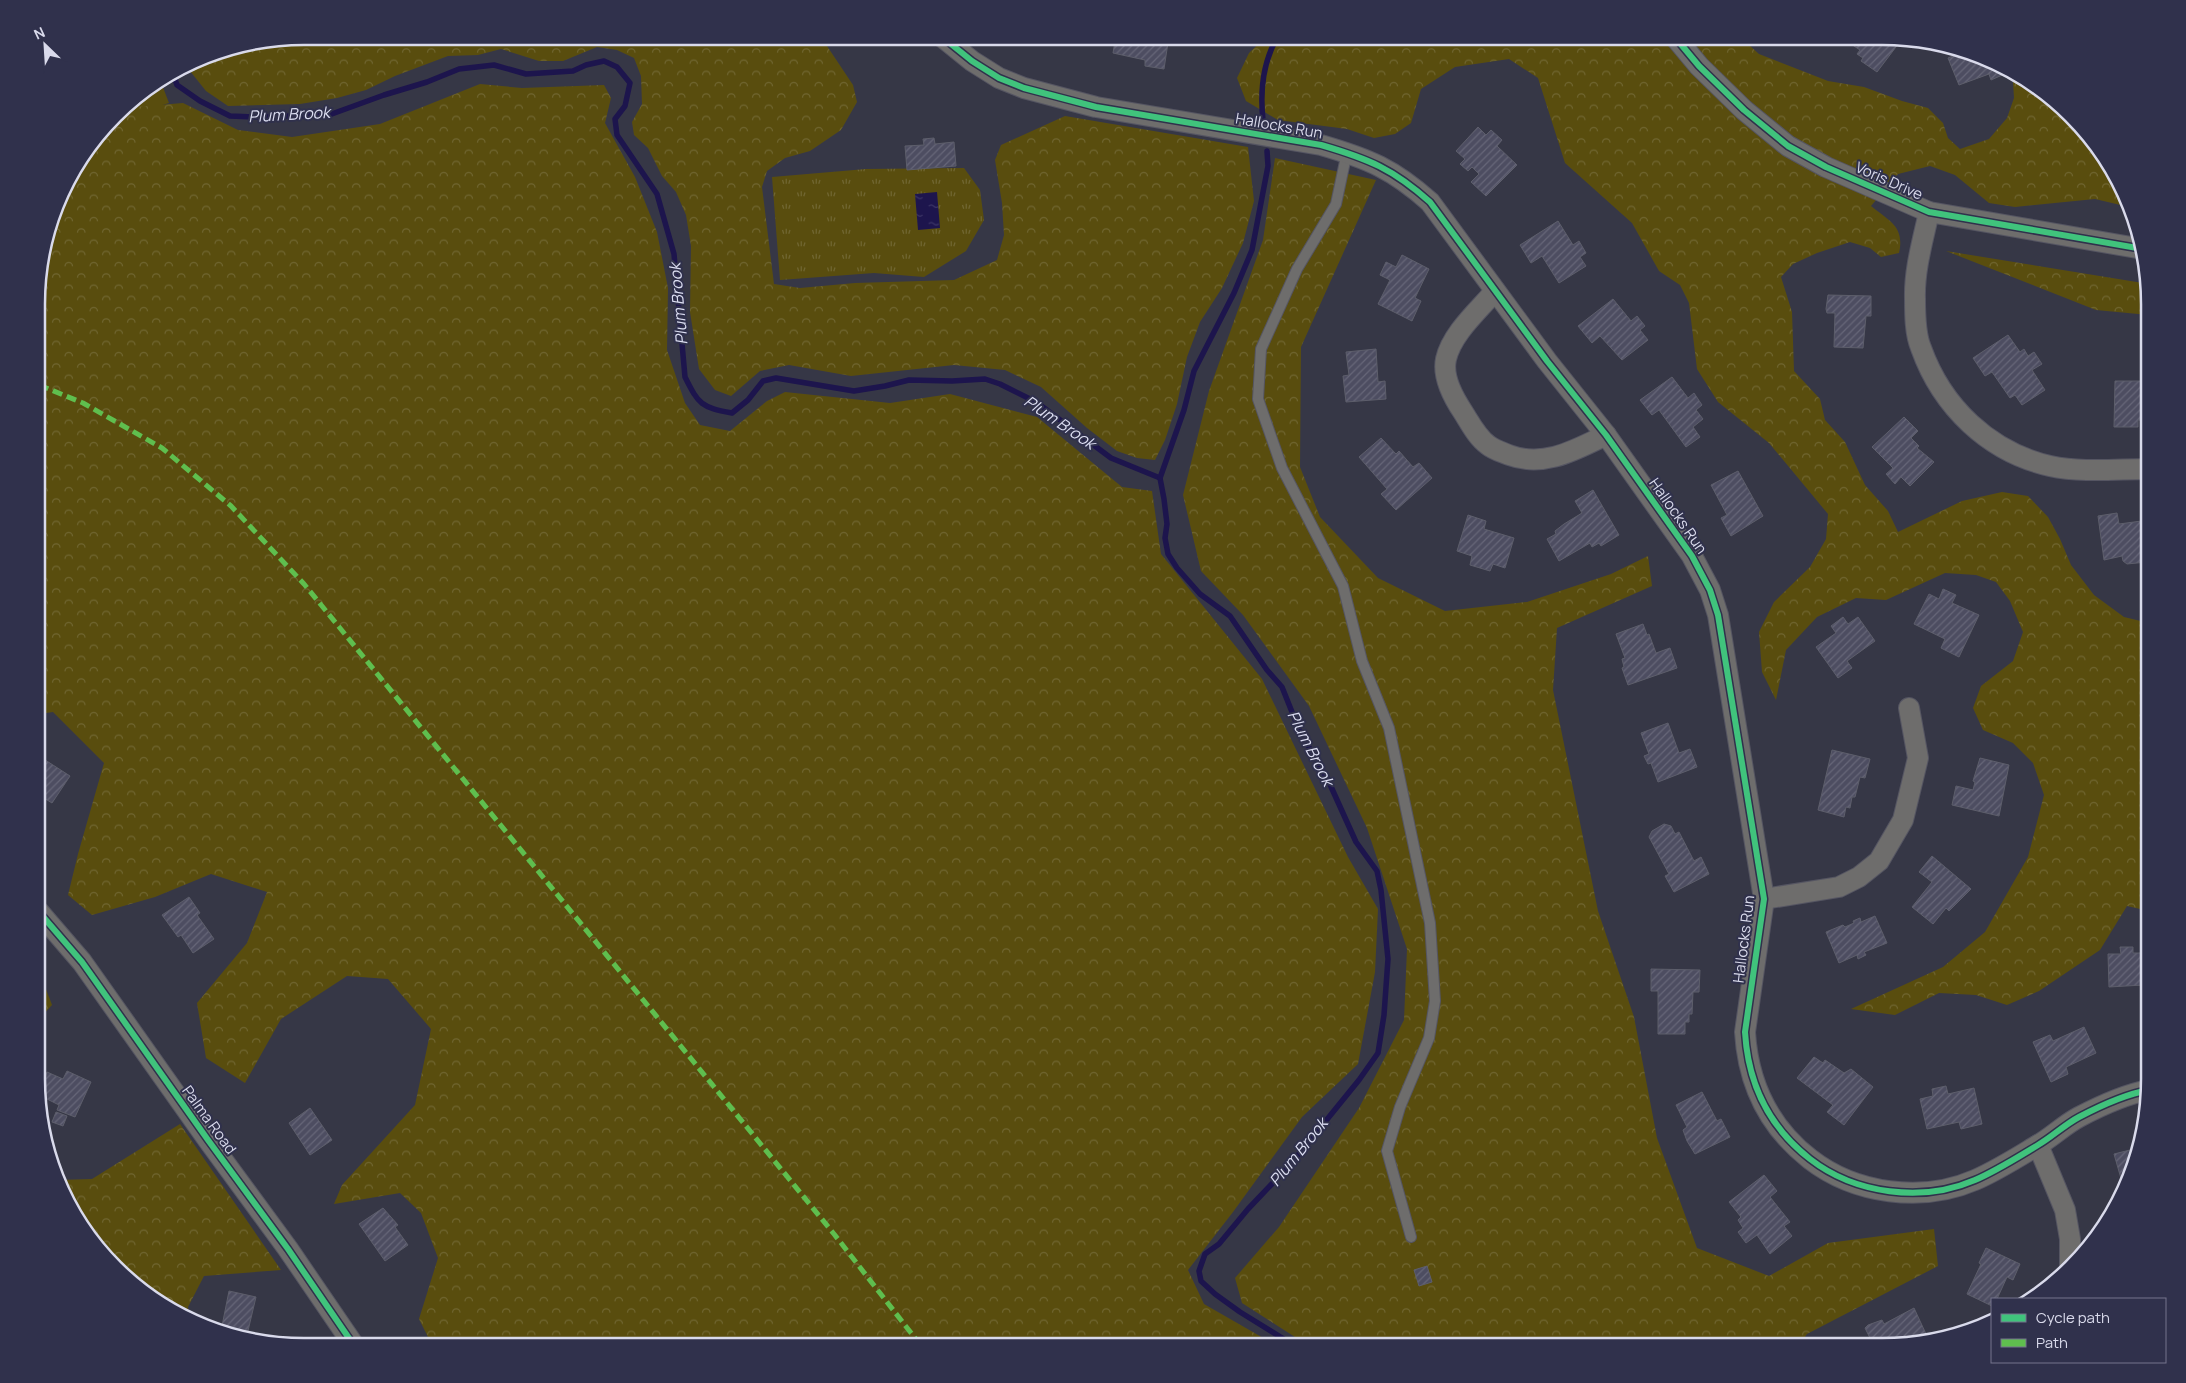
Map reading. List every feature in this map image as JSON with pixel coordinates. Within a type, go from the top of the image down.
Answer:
[{"type":"street","name":"Hallocks Run","points":[[952,45],[998,78],[1024,88],[1096,107],[1322,145],[1347,152],[1389,170],[1409,183],[1430,202],[1547,362],[1606,435],[1692,556],[1710,590],[1718,615],[1764,899],[1744,1032],[1746,1051],[1759,1097],[1776,1127],[1802,1153],[1822,1168],[1854,1184],[1901,1193],[1925,1192],[1961,1185],[1975,1180],[2038,1145],[2078,1118],[2126,1096],[2140,1092]]},
{"type":"street","name":"Voris Drive","points":[[1682,45],[1699,66],[1744,110],[1788,146],[1826,168],[1929,212],[2135,248]]},
{"type":"street","points":[[1929,212],[1919,260],[1915,297],[1916,321],[1920,346],[1937,383],[1958,413],[1990,441],[2012,453],[2051,466],[2074,469],[2141,469]]},
{"type":"street","points":[[1495,291],[1458,335],[1446,359],[1446,379],[1459,407],[1480,437],[1489,446],[1501,452],[1517,458],[1533,460],[1563,456],[1606,435]]},
{"type":"street","points":[[1764,899],[1838,887],[1859,877],[1878,861],[1903,820],[1918,758],[1909,708]]},
{"type":"street","name":"Palma Road","points":[[45,920],[82,962],[288,1249],[349,1338]]},
{"type":"street","points":[[2038,1145],[2065,1210],[2070,1239],[2070,1257]]},
{"type":"lane","points":[[1347,152],[1336,204],[1297,269],[1261,349],[1258,399],[1282,468],[1344,586],[1362,661],[1389,728],[1430,923],[1435,1001],[1429,1038],[1400,1107],[1387,1151],[1411,1236]]},
{"type":"green space","points":[[304,45],[826,45],[853,85],[857,102],[841,130],[810,151],[785,158],[767,171],[762,187],[774,284],[800,288],[855,283],[954,280],[997,260],[1004,235],[1002,203],[995,160],[1001,145],[1065,116],[1248,147],[1254,201],[1243,243],[1222,288],[1200,322],[1187,357],[1177,404],[1165,440],[1155,460],[1137,458],[1117,451],[1087,428],[1041,387],[1005,370],[954,365],[851,376],[789,365],[760,371],[731,396],[715,390],[699,369],[690,312],[691,246],[686,215],[676,192],[662,176],[648,148],[634,135],[632,122],[642,104],[641,76],[634,58],[617,50],[597,47],[563,61],[539,61],[501,49],[478,55],[448,56],[395,76],[366,90],[337,98],[300,104],[228,106],[206,91],[190,71],[220,59],[270,47]]},
{"type":"green space","points":[[1257,45],[1749,45],[1759,54],[1828,81],[1864,87],[1928,108],[1943,123],[1948,138],[1960,149],[1989,139],[2007,118],[2014,98],[2014,81],[2040,98],[2077,133],[2106,174],[2121,205],[2095,199],[2015,207],[1989,203],[1955,175],[1930,166],[1898,174],[1871,206],[1898,230],[1900,236],[1899,253],[1881,257],[1870,248],[1850,242],[1817,253],[1793,264],[1781,277],[1792,312],[1794,371],[1820,399],[1825,420],[1845,442],[1865,485],[1888,511],[1898,532],[1962,501],[2002,492],[2028,496],[2048,517],[2071,565],[2094,595],[2124,617],[2141,621],[2141,909],[2127,906],[2100,950],[2039,991],[2007,1005],[1976,995],[1939,993],[1895,1015],[1851,1009],[1943,967],[1985,932],[2028,857],[2044,795],[2033,763],[2013,743],[1983,730],[1973,708],[1981,686],[2013,661],[2023,632],[2010,601],[1996,582],[1976,575],[1945,573],[1886,600],[1856,598],[1817,617],[1786,650],[1776,700],[1762,672],[1759,632],[1774,602],[1810,567],[1826,539],[1828,514],[1769,443],[1718,402],[1697,369],[1689,303],[1680,285],[1659,271],[1632,223],[1565,163],[1538,78],[1509,59],[1455,67],[1421,89],[1411,123],[1395,134],[1374,138],[1347,129],[1278,120],[1246,101],[1237,78],[1249,53]]},
{"type":"green space","points":[[480,84],[522,88],[604,85],[611,98],[605,123],[635,177],[657,232],[668,288],[667,350],[685,403],[700,425],[730,431],[767,401],[785,392],[890,403],[950,394],[1037,417],[1122,487],[1152,491],[1161,554],[1262,679],[1348,857],[1378,909],[1375,972],[1358,1064],[1302,1117],[1188,1270],[1204,1304],[1263,1338],[428,1338],[419,1319],[438,1258],[421,1213],[400,1193],[334,1204],[342,1185],[415,1105],[431,1029],[388,979],[347,976],[281,1019],[245,1083],[206,1058],[197,1003],[247,943],[267,892],[211,874],[155,897],[92,915],[68,895],[104,763],[53,712],[45,713],[45,304],[50,253],[65,205],[80,174],[98,146],[135,107],[183,103],[238,130],[292,137],[380,124]]},
{"type":"green space","points":[[163,87],[169,103],[141,112],[130,112],[146,98]]},
{"type":"green space","points":[[1275,158],[1376,180],[1301,347],[1300,467],[1320,517],[1378,578],[1445,611],[1527,602],[1611,574],[1648,556],[1652,586],[1557,628],[1553,690],[1598,911],[1634,1017],[1657,1138],[1697,1248],[1769,1276],[1828,1243],[1934,1229],[1938,1266],[1807,1334],[1804,1338],[1296,1338],[1242,1303],[1235,1278],[1279,1227],[1359,1108],[1404,1020],[1407,949],[1367,828],[1309,706],[1243,615],[1201,571],[1183,495],[1209,391],[1263,240]]},
{"type":"green space","points":[[964,168],[980,190],[984,220],[966,251],[924,277],[874,273],[780,280],[772,177],[866,169]]},
{"type":"green space","points":[[1946,251],[2140,282],[2141,314],[2096,310]]},
{"type":"green space","points":[[45,987],[52,1005],[45,1013]]},
{"type":"green space","points":[[180,1124],[281,1270],[204,1276],[188,1307],[188,1311],[146,1285],[98,1237],[80,1209],[66,1180],[92,1179]]},
{"type":"water","points":[[937,192],[940,228],[918,230],[915,194]]},
{"type":"building","points":[[1114,45],[1168,45],[1164,69],[1145,66],[1145,60],[1113,53]]},
{"type":"building","points":[[1852,45],[1897,46],[1877,72],[1861,61],[1863,58],[1857,54],[1860,50]]},
{"type":"building","points":[[1954,55],[1966,59],[2002,75],[1991,80],[1989,74],[1959,85],[1948,58]]},
{"type":"building","points":[[1478,127],[1486,135],[1491,130],[1502,140],[1497,146],[1517,165],[1486,196],[1471,182],[1479,174],[1472,167],[1468,171],[1460,164],[1465,159],[1456,151]]},
{"type":"building","points":[[934,138],[935,144],[954,142],[956,166],[907,170],[905,146],[924,145],[923,139]]},
{"type":"building","points":[[1558,221],[1573,245],[1579,241],[1586,253],[1580,257],[1586,266],[1559,283],[1542,256],[1531,263],[1520,245]]},
{"type":"building","points":[[1402,255],[1429,269],[1415,298],[1421,301],[1412,321],[1378,304],[1390,280],[1380,275],[1386,262],[1396,267]]},
{"type":"building","points":[[1828,295],[1871,296],[1871,316],[1866,316],[1863,348],[1834,347],[1835,313],[1827,313]]},
{"type":"building","points":[[1613,299],[1631,321],[1637,316],[1645,326],[1640,330],[1648,340],[1622,360],[1600,336],[1592,343],[1578,326]]},
{"type":"building","points":[[2008,335],[2020,352],[2024,349],[2028,356],[2034,352],[2042,364],[2032,370],[2045,390],[2022,405],[2015,395],[2010,398],[1992,372],[1985,376],[1973,358]]},
{"type":"building","points":[[1376,349],[1378,382],[1385,381],[1386,399],[1346,402],[1343,376],[1349,375],[1346,352]]},
{"type":"building","points":[[1672,377],[1688,398],[1694,393],[1702,405],[1696,410],[1703,419],[1693,427],[1700,437],[1686,447],[1659,410],[1652,415],[1640,400]]},
{"type":"building","points":[[2115,381],[2141,381],[2141,420],[2138,420],[2138,427],[2114,427]]},
{"type":"building","points":[[1904,417],[1918,431],[1911,438],[1919,446],[1917,448],[1934,462],[1910,486],[1901,477],[1895,484],[1886,474],[1893,468],[1872,447]]},
{"type":"building","points":[[1381,438],[1396,454],[1399,451],[1413,467],[1419,463],[1432,478],[1396,510],[1381,494],[1387,489],[1359,457]]},
{"type":"building","points":[[1738,471],[1763,516],[1731,536],[1721,518],[1727,515],[1711,485]]},
{"type":"building","points":[[1593,490],[1619,535],[1601,546],[1599,543],[1592,547],[1590,543],[1559,561],[1547,539],[1556,534],[1555,531],[1564,524],[1582,513],[1575,501]]},
{"type":"building","points":[[2117,513],[2119,524],[2141,521],[2141,563],[2127,564],[2123,561],[2122,556],[2104,560],[2098,516]]},
{"type":"building","points":[[1468,515],[1486,521],[1484,529],[1514,538],[1505,568],[1493,564],[1490,571],[1470,565],[1472,556],[1457,551]]},
{"type":"building","points":[[1943,589],[1956,595],[1952,603],[1979,615],[1959,657],[1941,648],[1945,639],[1914,624],[1929,594],[1939,599]]},
{"type":"building","points":[[1843,617],[1848,624],[1858,617],[1875,641],[1847,661],[1852,668],[1838,678],[1816,647],[1836,633],[1831,626]]},
{"type":"building","points":[[1643,624],[1656,653],[1670,648],[1677,668],[1628,685],[1622,668],[1624,667],[1622,659],[1625,658],[1616,634]]},
{"type":"building","points":[[1668,723],[1679,753],[1690,749],[1697,767],[1658,782],[1651,763],[1648,764],[1644,756],[1649,754],[1641,733]]},
{"type":"building","points":[[1832,750],[1870,759],[1865,778],[1860,777],[1855,797],[1852,797],[1850,808],[1846,807],[1844,817],[1818,810]]},
{"type":"building","points":[[1980,758],[2009,765],[1999,816],[1952,805],[1956,786],[1973,790],[1975,782],[1973,781]]},
{"type":"building","points":[[45,760],[70,776],[52,803],[45,799]]},
{"type":"building","points":[[1664,824],[1671,826],[1675,834],[1679,832],[1694,861],[1701,857],[1709,874],[1674,892],[1665,876],[1669,874],[1649,837],[1652,831]]},
{"type":"building","points":[[1932,856],[1971,889],[1949,911],[1946,908],[1933,924],[1912,907],[1932,882],[1919,872]]},
{"type":"building","points":[[189,897],[200,913],[197,915],[214,939],[193,953],[181,935],[178,937],[162,915]]},
{"type":"building","points":[[1875,916],[1887,943],[1864,952],[1866,955],[1858,959],[1857,955],[1839,963],[1826,932],[1843,925],[1845,927],[1860,918],[1861,922]]},
{"type":"building","points":[[2120,947],[2133,947],[2133,953],[2141,953],[2141,985],[2109,987],[2108,954],[2121,954]]},
{"type":"building","points":[[1651,969],[1700,970],[1699,992],[1693,992],[1692,1014],[1689,1014],[1689,1022],[1685,1022],[1685,1034],[1658,1034],[1658,991],[1651,991]]},
{"type":"building","points":[[2084,1027],[2096,1053],[2066,1067],[2068,1074],[2051,1082],[2033,1042],[2050,1035],[2053,1041]]},
{"type":"building","points":[[1814,1057],[1823,1063],[1825,1060],[1844,1073],[1851,1069],[1873,1087],[1844,1125],[1827,1112],[1833,1105],[1797,1078]]},
{"type":"building","points":[[67,1071],[91,1082],[75,1117],[57,1110],[59,1105],[46,1099],[45,1078],[47,1072],[63,1079]]},
{"type":"building","points":[[1946,1086],[1948,1094],[1974,1088],[1982,1124],[1961,1129],[1959,1122],[1927,1129],[1920,1099],[1933,1096],[1932,1089]]},
{"type":"building","points":[[1702,1092],[1717,1121],[1721,1119],[1730,1137],[1695,1154],[1687,1141],[1683,1130],[1687,1127],[1676,1105]]},
{"type":"building","points":[[310,1108],[332,1140],[310,1155],[289,1123]]},
{"type":"building","points":[[56,1112],[67,1116],[63,1126],[52,1122]]},
{"type":"building","points":[[2130,1151],[2121,1178],[2114,1154]]},
{"type":"building","points":[[1764,1175],[1777,1191],[1770,1197],[1790,1222],[1784,1226],[1792,1236],[1770,1254],[1757,1235],[1746,1243],[1738,1232],[1743,1228],[1738,1220],[1741,1217],[1729,1202]]},
{"type":"building","points":[[383,1208],[398,1225],[395,1227],[408,1245],[385,1261],[359,1224]]},
{"type":"building","points":[[1986,1248],[2020,1264],[2013,1280],[2007,1277],[1997,1298],[1991,1298],[1991,1306],[1967,1294],[1981,1264],[1979,1263]]},
{"type":"building","points":[[1427,1266],[1432,1282],[1419,1286],[1414,1270]]},
{"type":"building","points":[[229,1291],[256,1297],[248,1332],[222,1325]]},
{"type":"building","points":[[1914,1308],[1926,1334],[1870,1338],[1865,1328],[1868,1325],[1882,1320],[1884,1324]]},
{"type":"waterway","points":[[1263,120],[1262,88],[1266,66],[1274,45]]},
{"type":"waterway","name":"Plum Brook","points":[[175,79],[177,85],[200,101],[230,116],[329,115],[427,82],[459,69],[494,65],[526,74],[573,71],[586,65],[604,61],[617,67],[630,83],[625,106],[615,119],[617,135],[657,194],[674,254],[685,377],[694,394],[702,403],[714,409],[732,413],[748,400],[763,381],[776,378],[854,391],[909,380],[952,381],[985,379],[1000,384],[1036,402],[1111,458],[1160,478],[1167,524],[1165,538],[1168,554],[1177,568],[1200,594],[1230,616],[1267,670],[1282,687],[1300,732],[1328,780],[1356,842],[1377,871],[1381,890],[1388,959],[1384,1015],[1378,1053],[1359,1080],[1290,1165],[1248,1209],[1219,1244],[1205,1254],[1199,1271],[1201,1281],[1215,1294],[1282,1338]]},
{"type":"waterway","points":[[1160,478],[1184,410],[1194,371],[1234,293],[1252,250],[1268,166],[1267,151]]},
{"type":"marked path","points":[[45,387],[83,403],[162,448],[231,506],[304,584],[834,1234],[915,1338]]},
{"type":"cycle path","points":[[952,45],[972,61],[999,78],[1024,88],[1096,107],[1321,145],[1353,155],[1392,173],[1430,202],[1547,361],[1606,435],[1692,556],[1710,590],[1718,615],[1764,899],[1745,1032],[1747,1051],[1756,1086],[1763,1103],[1783,1133],[1810,1159],[1828,1171],[1868,1187],[1911,1193],[1955,1187],[1975,1180],[2007,1164],[2079,1117],[2113,1101],[2140,1092]]},
{"type":"cycle path","points":[[1682,45],[1699,66],[1744,110],[1788,146],[1826,167],[1929,212],[2135,248]]},
{"type":"cycle path","points":[[45,919],[82,962],[288,1249],[349,1338]]}]
